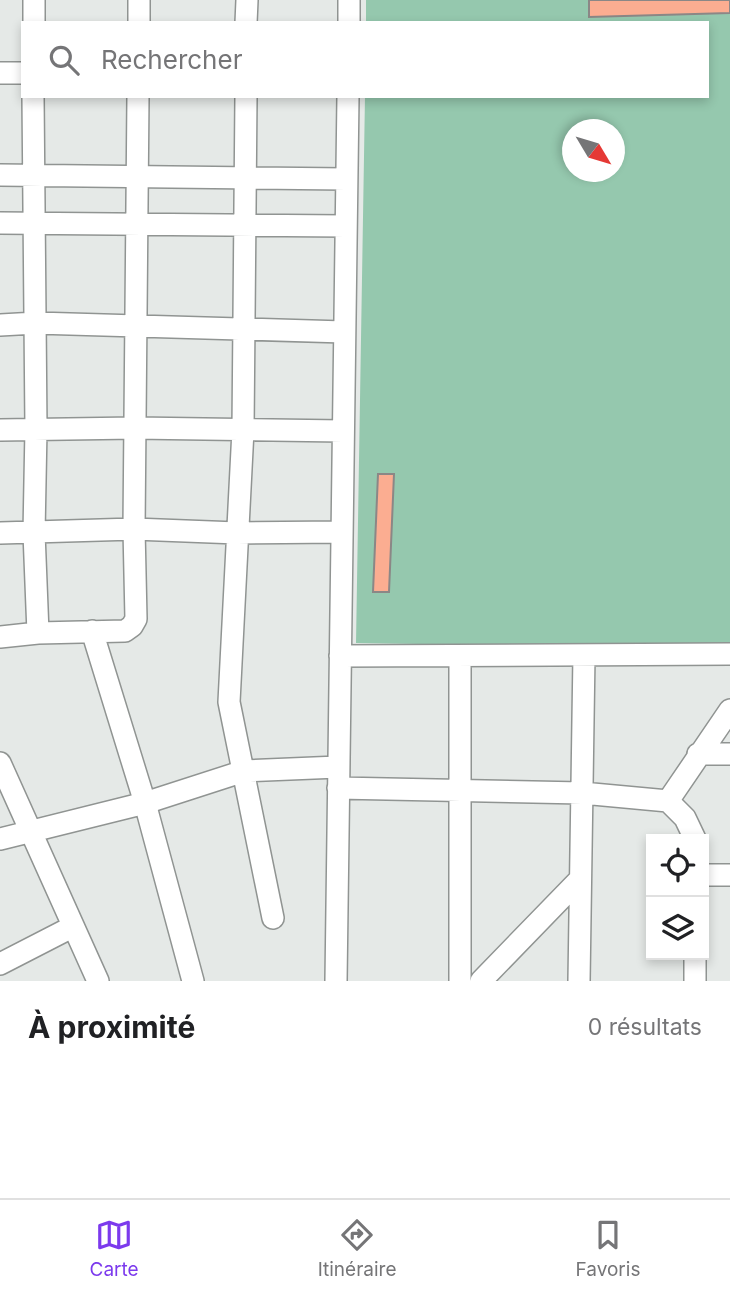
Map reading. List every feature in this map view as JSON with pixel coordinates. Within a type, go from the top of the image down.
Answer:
[{"type":"street","points":[[34,0],[34,21]]},
{"type":"street","points":[[139,0],[139,21]]},
{"type":"street","points":[[246,21],[247,0]]},
{"type":"street","points":[[349,0],[349,21]]},
{"type":"street","points":[[0,73],[21,74]]},
{"type":"street","points":[[33,98],[36,323],[34,533],[38,633]]},
{"type":"street","points":[[0,636],[125,632],[136,619],[134,529],[138,98]]},
{"type":"street","points":[[246,98],[243,430],[229,702],[274,918]]},
{"type":"street","points":[[336,981],[348,98]]},
{"type":"street","points":[[0,175],[346,179]]},
{"type":"street","points":[[0,223],[346,226]]},
{"type":"street","points":[[0,325],[36,323],[344,332]]},
{"type":"street","points":[[0,430],[135,428],[343,431]]},
{"type":"street","points":[[0,534],[134,529],[237,533],[342,532]]},
{"type":"street","points":[[92,632],[145,803],[193,981]]},
{"type":"street","points":[[340,656],[730,654]]},
{"type":"street","points":[[579,981],[584,655]]},
{"type":"street","points":[[460,656],[460,981]]},
{"type":"street","points":[[668,801],[730,710]]},
{"type":"street","points":[[698,754],[730,754]]},
{"type":"street","points":[[0,763],[98,981]]},
{"type":"street","points":[[0,839],[145,803],[244,771],[338,777],[460,790],[582,793],[668,801],[685,818],[693,834]]},
{"type":"street","points":[[709,875],[730,875]]},
{"type":"street","points":[[481,981],[580,878]]},
{"type":"street","points":[[0,964],[72,927]]},
{"type":"street","points":[[695,960],[695,981]]},
{"type":"green space","points":[[366,0],[730,0],[730,649],[356,643],[365,98],[709,98],[709,21],[366,21]]},
{"type":"building","points":[[589,0],[730,0],[730,13],[589,17]]},
{"type":"building","points":[[378,474],[394,474],[389,592],[373,592]]}]
